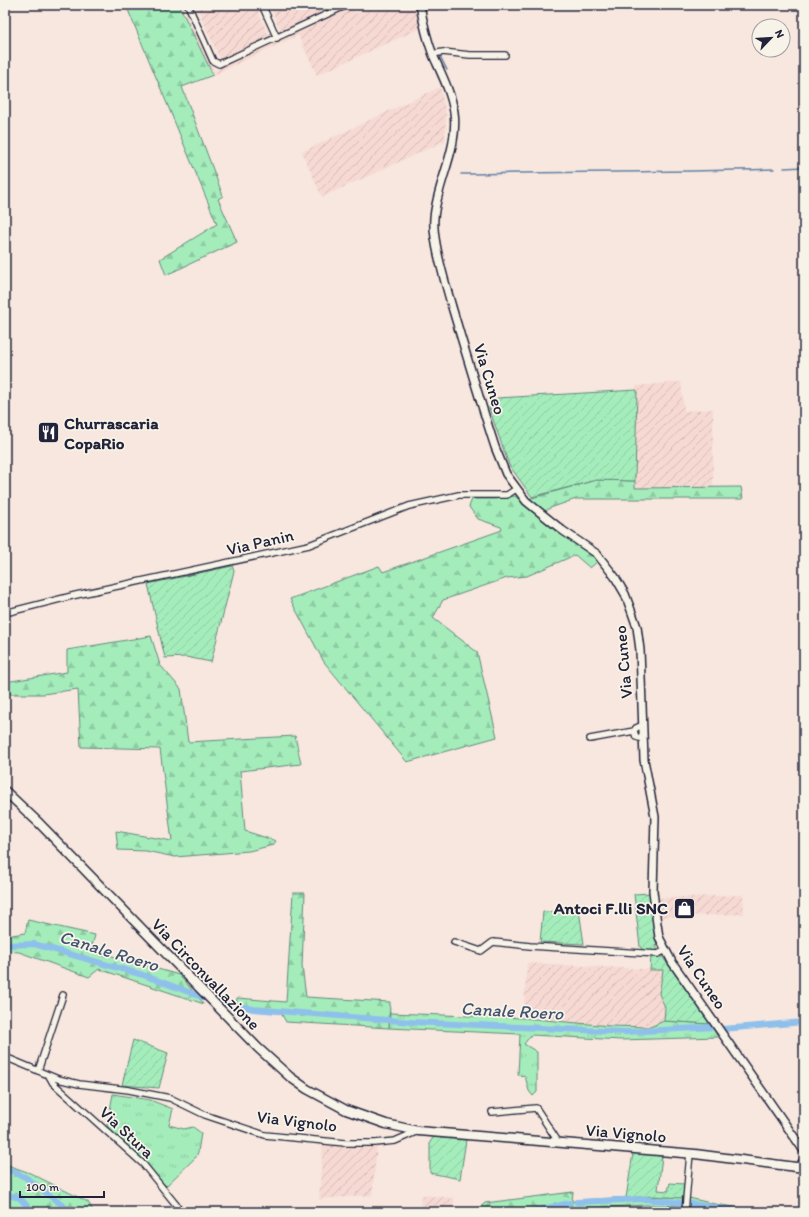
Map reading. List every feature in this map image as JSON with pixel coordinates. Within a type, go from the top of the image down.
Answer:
[{"type":"main road","name":"Via Circonvallazione","points":[[5,791],[39,823],[252,1043],[290,1077],[307,1089],[346,1110],[386,1124],[418,1131]]},
{"type":"main road","name":"Via Vignolo","points":[[418,1131],[690,1153],[802,1165]]},
{"type":"street","points":[[188,5],[213,61],[219,64],[347,5]]},
{"type":"street","points":[[262,5],[277,38]]},
{"type":"street","name":"Via Cuneo","points":[[420,5],[424,25],[433,54],[450,95],[454,112],[455,128],[452,149],[445,171],[434,219],[435,236],[443,276],[495,447],[506,474],[526,501],[541,514],[597,554],[616,577],[625,594],[637,627],[646,776],[655,817],[654,901],[659,937],[672,962],[803,1149]]},
{"type":"street","points":[[433,54],[443,52],[470,55],[505,55]]},
{"type":"street","name":"Via Panin","points":[[5,613],[69,596],[308,545],[409,506],[458,495],[507,495],[516,489]]},
{"type":"street","points":[[590,738],[634,732],[636,728],[643,725]]},
{"type":"street","points":[[634,732],[636,736],[643,739]]},
{"type":"street","points":[[454,942],[481,951],[493,942],[530,946],[658,954],[666,950]]},
{"type":"street","points":[[38,1071],[63,995]]},
{"type":"street","name":"Via Vignolo","points":[[5,1057],[49,1076],[79,1084],[143,1092],[170,1098],[205,1115],[247,1130],[277,1137],[345,1143],[375,1143],[395,1141],[418,1131]]},
{"type":"street","name":"Via Stura","points":[[49,1076],[53,1083],[142,1164],[182,1212]]},
{"type":"street","points":[[492,1112],[536,1108],[559,1143]]},
{"type":"street","name":"Via Vignolo","points":[[685,1209],[690,1153]]},
{"type":"shaded area","points":[[179,5],[181,5],[214,71],[349,8],[348,5],[351,5],[355,14],[373,5],[416,5],[421,28],[317,75],[298,35],[213,75]]},
{"type":"shaded area","points":[[196,5],[255,5],[269,36],[223,58],[219,57]]},
{"type":"shaded area","points":[[269,5],[340,5],[282,33]]},
{"type":"shaded area","points":[[440,87],[446,114],[445,141],[322,197],[302,152]]},
{"type":"shaded area","points":[[681,382],[684,411],[713,409],[713,488],[635,488],[636,386]]},
{"type":"shaded area","points":[[743,895],[744,914],[661,917],[659,898]]},
{"type":"shaded area","points":[[527,963],[663,970],[659,994],[665,1007],[664,1021],[650,1027],[610,1026],[523,1018]]},
{"type":"shaded area","points":[[323,1143],[377,1147],[372,1195],[319,1199]]},
{"type":"shaded area","points":[[421,1195],[454,1198],[453,1212],[420,1212]]},
{"type":"green space","points":[[126,5],[179,5],[213,75],[182,87],[223,196],[218,199],[237,242],[166,275],[160,259],[217,224]]},
{"type":"green space","points":[[637,390],[635,481],[596,480],[532,497],[509,465],[489,408],[497,398]]},
{"type":"green space","points":[[596,480],[635,481],[635,488],[741,487],[743,499],[576,499],[550,508],[538,516],[574,541],[598,561],[590,568],[575,555],[527,576],[507,578],[443,600],[433,618],[477,652],[497,737],[407,762],[324,662],[290,599],[379,566],[383,572],[502,530],[501,527],[478,519],[469,507],[472,499],[495,499],[515,496],[521,501]]},
{"type":"green space","points":[[232,566],[234,571],[211,662],[186,657],[165,658],[148,584]]},
{"type":"green space","points":[[151,636],[160,665],[181,689],[188,742],[295,736],[301,764],[240,771],[245,831],[276,841],[273,845],[249,851],[175,857],[146,851],[118,850],[116,831],[172,841],[160,749],[81,747],[78,689],[43,694],[5,694],[5,682],[67,672],[67,650]]},
{"type":"green space","points":[[293,893],[305,893],[302,966],[306,997],[390,1002],[389,1028],[286,1022],[281,1013],[254,1011],[236,1007],[237,998],[286,1002]]},
{"type":"green space","points":[[651,893],[657,949],[710,1024],[664,1021],[665,1007],[659,994],[663,970],[650,970],[651,957],[640,947],[634,894]]},
{"type":"green space","points":[[579,910],[584,944],[540,942],[543,912]]},
{"type":"green space","points":[[28,920],[95,935],[91,950],[179,975],[204,1004],[99,969],[89,977],[19,952],[5,951],[5,936],[25,933]]},
{"type":"green space","points":[[390,1013],[523,1018],[610,1026],[650,1027],[664,1021],[710,1024],[718,1037],[621,1040],[531,1035],[524,1044],[537,1052],[537,1092],[533,1096],[529,1091],[525,1076],[518,1075],[520,1034],[389,1028]]},
{"type":"green space","points":[[133,1040],[168,1053],[159,1088],[122,1085]]},
{"type":"green space","points":[[113,1094],[150,1100],[173,1109],[169,1125],[184,1129],[193,1127],[201,1133],[196,1157],[166,1186],[107,1126]]},
{"type":"green space","points":[[434,1137],[466,1140],[460,1179],[430,1173],[430,1142]]},
{"type":"green space","points":[[633,1153],[662,1156],[658,1190],[668,1191],[670,1183],[684,1184],[683,1198],[651,1196],[626,1198]]},
{"type":"green space","points":[[5,1164],[30,1173],[88,1202],[94,1212],[5,1212]]},
{"type":"green space","points":[[573,1192],[571,1209],[558,1212],[475,1212],[485,1203]]},
{"type":"green space","points":[[650,1196],[689,1198],[746,1209],[774,1209],[792,1212],[686,1212],[682,1206],[646,1205],[571,1209],[572,1202],[576,1200]]},
{"type":"waterway","points":[[440,56],[447,70]]},
{"type":"waterway","points":[[784,168],[804,167]]},
{"type":"waterway","points":[[461,174],[774,169]]},
{"type":"waterway","name":"Canale Roero","points":[[5,945],[34,944],[143,975],[202,997]]},
{"type":"waterway","name":"Canale Roero","points":[[218,1001],[253,1009],[412,1022],[626,1032],[715,1027],[723,1029],[804,1022]]},
{"type":"waterway","points":[[5,1168],[25,1177],[66,1208],[80,1212]]},
{"type":"waterway","points":[[5,1194],[20,1198],[32,1212]]},
{"type":"waterway","points":[[577,1202],[645,1199],[746,1212]]},
{"type":"waterway","points":[[528,1212],[570,1203]]},
{"type":"place","name":"Churrascaria CopaRio","points":[[49,433]]},
{"type":"place","name":"Antoci F.lli SNC","points":[[684,908]]}]
